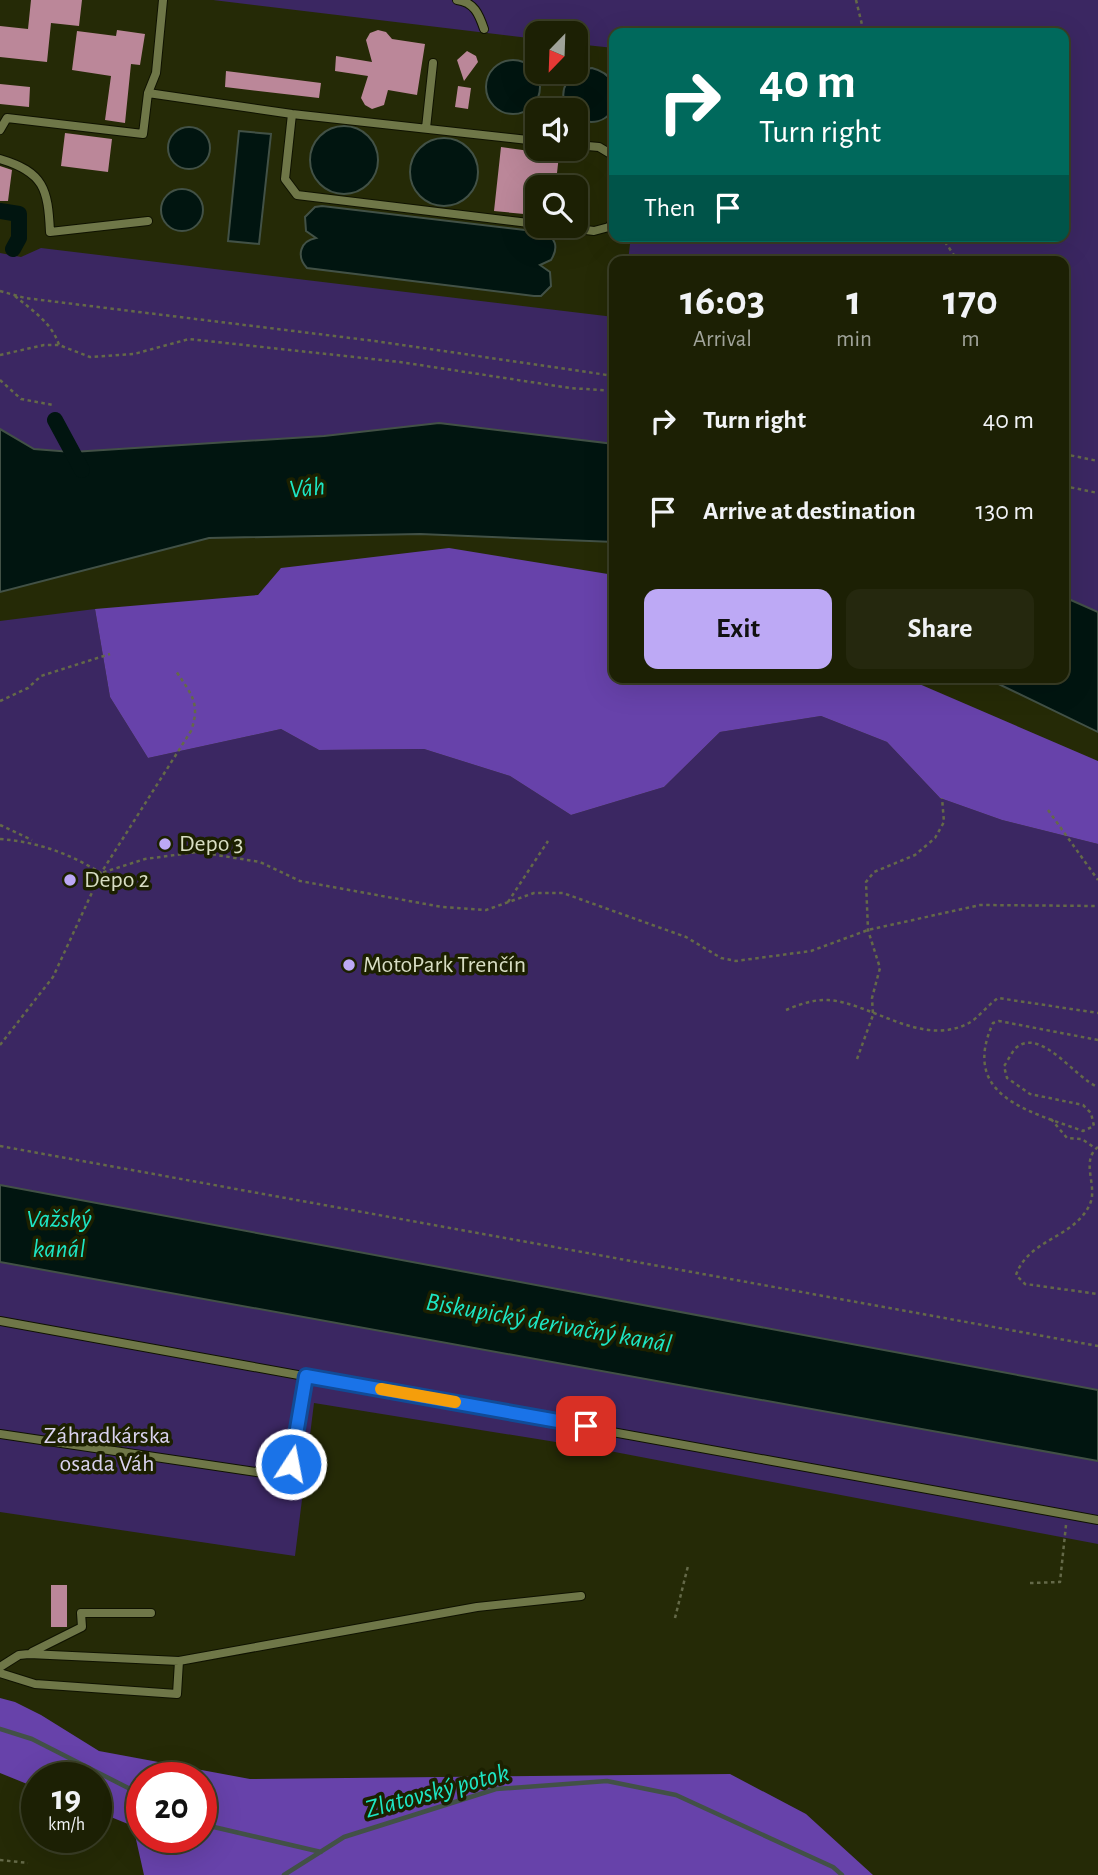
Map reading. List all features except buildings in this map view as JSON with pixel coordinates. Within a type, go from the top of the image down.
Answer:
[{"type":"lane","points":[[0,130],[7,118],[143,134],[148,93],[156,73],[163,0]]},
{"type":"lane","points":[[457,0],[467,1],[479,13],[484,29]]},
{"type":"lane","points":[[426,128],[433,63]]},
{"type":"lane","points":[[148,93],[292,114],[525,140]]},
{"type":"lane","points":[[292,114],[285,178],[297,195],[525,223]]},
{"type":"lane","points":[[588,146],[599,147],[609,153]]},
{"type":"lane","points":[[0,159],[19,165],[37,177],[49,196],[50,232],[148,221]]},
{"type":"lane","points":[[588,230],[609,227]]},
{"type":"lane","points":[[0,1321],[1098,1520]]},
{"type":"lane","points":[[0,1434],[263,1473],[283,1472],[291,1464],[306,1376]]},
{"type":"lane","points":[[0,1667],[19,1655],[29,1654],[179,1661],[477,1607],[581,1596]]},
{"type":"lane","points":[[29,1654],[82,1627],[81,1613],[151,1613]]},
{"type":"lane","points":[[0,1673],[35,1684],[177,1694],[179,1661]]},
{"type":"path","points":[[856,0],[863,28]]},
{"type":"path","points":[[0,291],[609,375]]},
{"type":"path","points":[[13,294],[42,318],[55,333],[59,345]]},
{"type":"path","points":[[0,355],[59,345],[90,357],[134,354],[189,339],[400,362],[570,388],[609,391]]},
{"type":"path","points":[[0,380],[21,400],[53,405]]},
{"type":"path","points":[[1069,455],[1098,461]]},
{"type":"path","points":[[1069,487],[1098,493]]},
{"type":"path","points":[[0,701],[28,688],[41,676],[110,654]]},
{"type":"path","points":[[0,1045],[53,977],[101,873],[191,730],[197,713],[193,697],[176,671]]},
{"type":"path","points":[[857,1059],[873,1015],[872,998],[880,968],[867,930],[866,882],[874,872],[915,855],[935,838],[944,822],[942,798]]},
{"type":"path","points":[[1048,810],[1098,880]]},
{"type":"path","points":[[0,825],[76,858],[101,873],[145,859],[198,852],[260,862],[300,881],[402,902],[486,909],[534,893],[563,894],[674,932],[720,958],[736,961],[811,951],[867,930],[980,905],[1098,906]]},
{"type":"path","points":[[0,839],[35,842]]},
{"type":"path","points":[[508,902],[548,841]]},
{"type":"path","points":[[786,1010],[828,1000],[923,1029],[953,1028],[970,1023],[998,998],[1098,1013]]},
{"type":"path","points":[[1098,1040],[999,1021],[993,1023],[984,1056],[984,1071],[991,1085],[1009,1102],[1083,1131],[1094,1126],[1091,1113],[1083,1105],[1038,1097],[1018,1088],[1007,1078],[1004,1066],[1016,1047],[1029,1042],[1045,1045],[1084,1081],[1098,1087]]},
{"type":"path","points":[[1051,1119],[1067,1138],[1082,1139],[1097,1147],[1088,1164],[1091,1202],[1076,1226],[1050,1238],[1027,1254],[1016,1275],[1025,1284],[1098,1294]]},
{"type":"path","points":[[0,1146],[1098,1346]]},
{"type":"path","points":[[1030,1583],[1060,1582],[1068,1514]]},
{"type":"path","points":[[675,1618],[688,1566]]},
{"type":"path","points":[[0,1860],[28,1863]]},
{"type":"green space","points":[[213,0],[1098,0],[1098,612],[1069,599],[1069,256],[629,256],[630,242],[1069,242],[1069,28],[609,28],[609,47],[588,45],[588,21],[525,21],[525,38]]},
{"type":"green space","points":[[41,248],[609,316],[609,443],[439,423],[324,436],[72,452],[34,449],[0,429],[0,253],[21,257]]},
{"type":"green space","points":[[95,609],[110,697],[148,758],[281,729],[319,750],[424,749],[510,776],[571,815],[664,787],[720,732],[821,716],[887,742],[940,798],[1002,820],[1098,844],[1098,1390],[0,1185],[0,621]]},
{"type":"green space","name":"Záhradkárska osada Váh","points":[[0,1262],[1098,1461],[1098,1544],[599,1449],[314,1403],[295,1556],[0,1512]]},
{"type":"shaded area","points":[[449,548],[609,574],[609,683],[917,683],[1098,761],[1098,844],[1002,820],[940,798],[887,742],[821,716],[720,732],[664,787],[571,815],[510,776],[424,749],[319,750],[281,729],[148,758],[110,697],[95,609],[258,595],[281,568]]},
{"type":"shaded area","points":[[0,1698],[41,1715],[99,1751],[158,1762],[126,1762],[126,1823],[112,1817],[112,1762],[21,1762],[21,1782],[0,1773]]},
{"type":"shaded area","points":[[217,1773],[250,1779],[730,1774],[806,1814],[873,1875],[144,1875],[139,1853],[217,1853]]},
{"type":"water","points":[[513,60],[525,63],[525,84],[539,84],[537,98],[525,98],[525,111],[513,114],[494,106],[486,87],[494,68]]},
{"type":"water","points":[[588,69],[600,71],[609,78],[609,114],[602,120],[588,122],[588,98],[564,98],[566,84],[588,84]]},
{"type":"water","points":[[344,126],[357,129],[368,136],[375,147],[378,160],[375,173],[368,184],[357,191],[344,194],[331,191],[320,184],[313,173],[310,160],[313,147],[320,136],[331,129]]},
{"type":"water","points":[[189,127],[204,133],[210,148],[204,163],[189,169],[174,163],[168,148],[174,133]]},
{"type":"water","points":[[239,131],[271,134],[259,244],[228,241]]},
{"type":"water","points":[[444,138],[457,141],[468,148],[475,159],[478,172],[475,185],[468,196],[457,203],[444,206],[431,203],[420,196],[413,185],[410,172],[413,159],[420,148],[431,141]]},
{"type":"water","points":[[182,189],[197,195],[203,210],[197,225],[182,231],[167,225],[161,210],[167,195]]},
{"type":"water","points":[[315,207],[525,230],[525,238],[551,238],[555,243],[555,251],[551,260],[540,265],[550,272],[551,286],[541,296],[534,296],[307,268],[301,250],[306,242],[316,238],[306,231],[305,217]]},
{"type":"water","name":"Váh","points":[[439,423],[609,443],[609,542],[420,534],[209,538],[0,592],[0,429],[34,449],[72,452],[324,436]]},
{"type":"water","points":[[1069,599],[1098,612],[1098,732],[996,683],[1069,683]]},
{"type":"water","name":"Važský kanál","points":[[0,1185],[1098,1390],[1098,1461],[0,1262]]},
{"type":"waterway","points":[[0,211],[19,214],[19,238],[13,249]]},
{"type":"waterway","points":[[55,420],[82,470]]},
{"type":"waterway","name":"Zlatovský potok","points":[[0,1729],[32,1739],[126,1787]]},
{"type":"waterway","name":"Zlatovský potok","points":[[284,1875],[344,1837],[496,1789],[607,1781],[676,1795],[833,1867],[842,1875]]},
{"type":"waterway","name":"Zlatovský potok","points":[[217,1828],[321,1852]]},
{"type":"slow traffic","points":[[381,1389],[455,1402]]},
{"type":"place","name":"Depo 3","points":[[165,844]]},
{"type":"place","name":"Depo 2","points":[[70,880]]},
{"type":"place","name":"MotoPark Trenčín","points":[[349,965]]},
{"type":"route","points":[[291,1464],[306,1376],[586,1426]]},
{"type":"water label","name":"Biskupický derivačný kanál","points":[[549,1323]]}]
